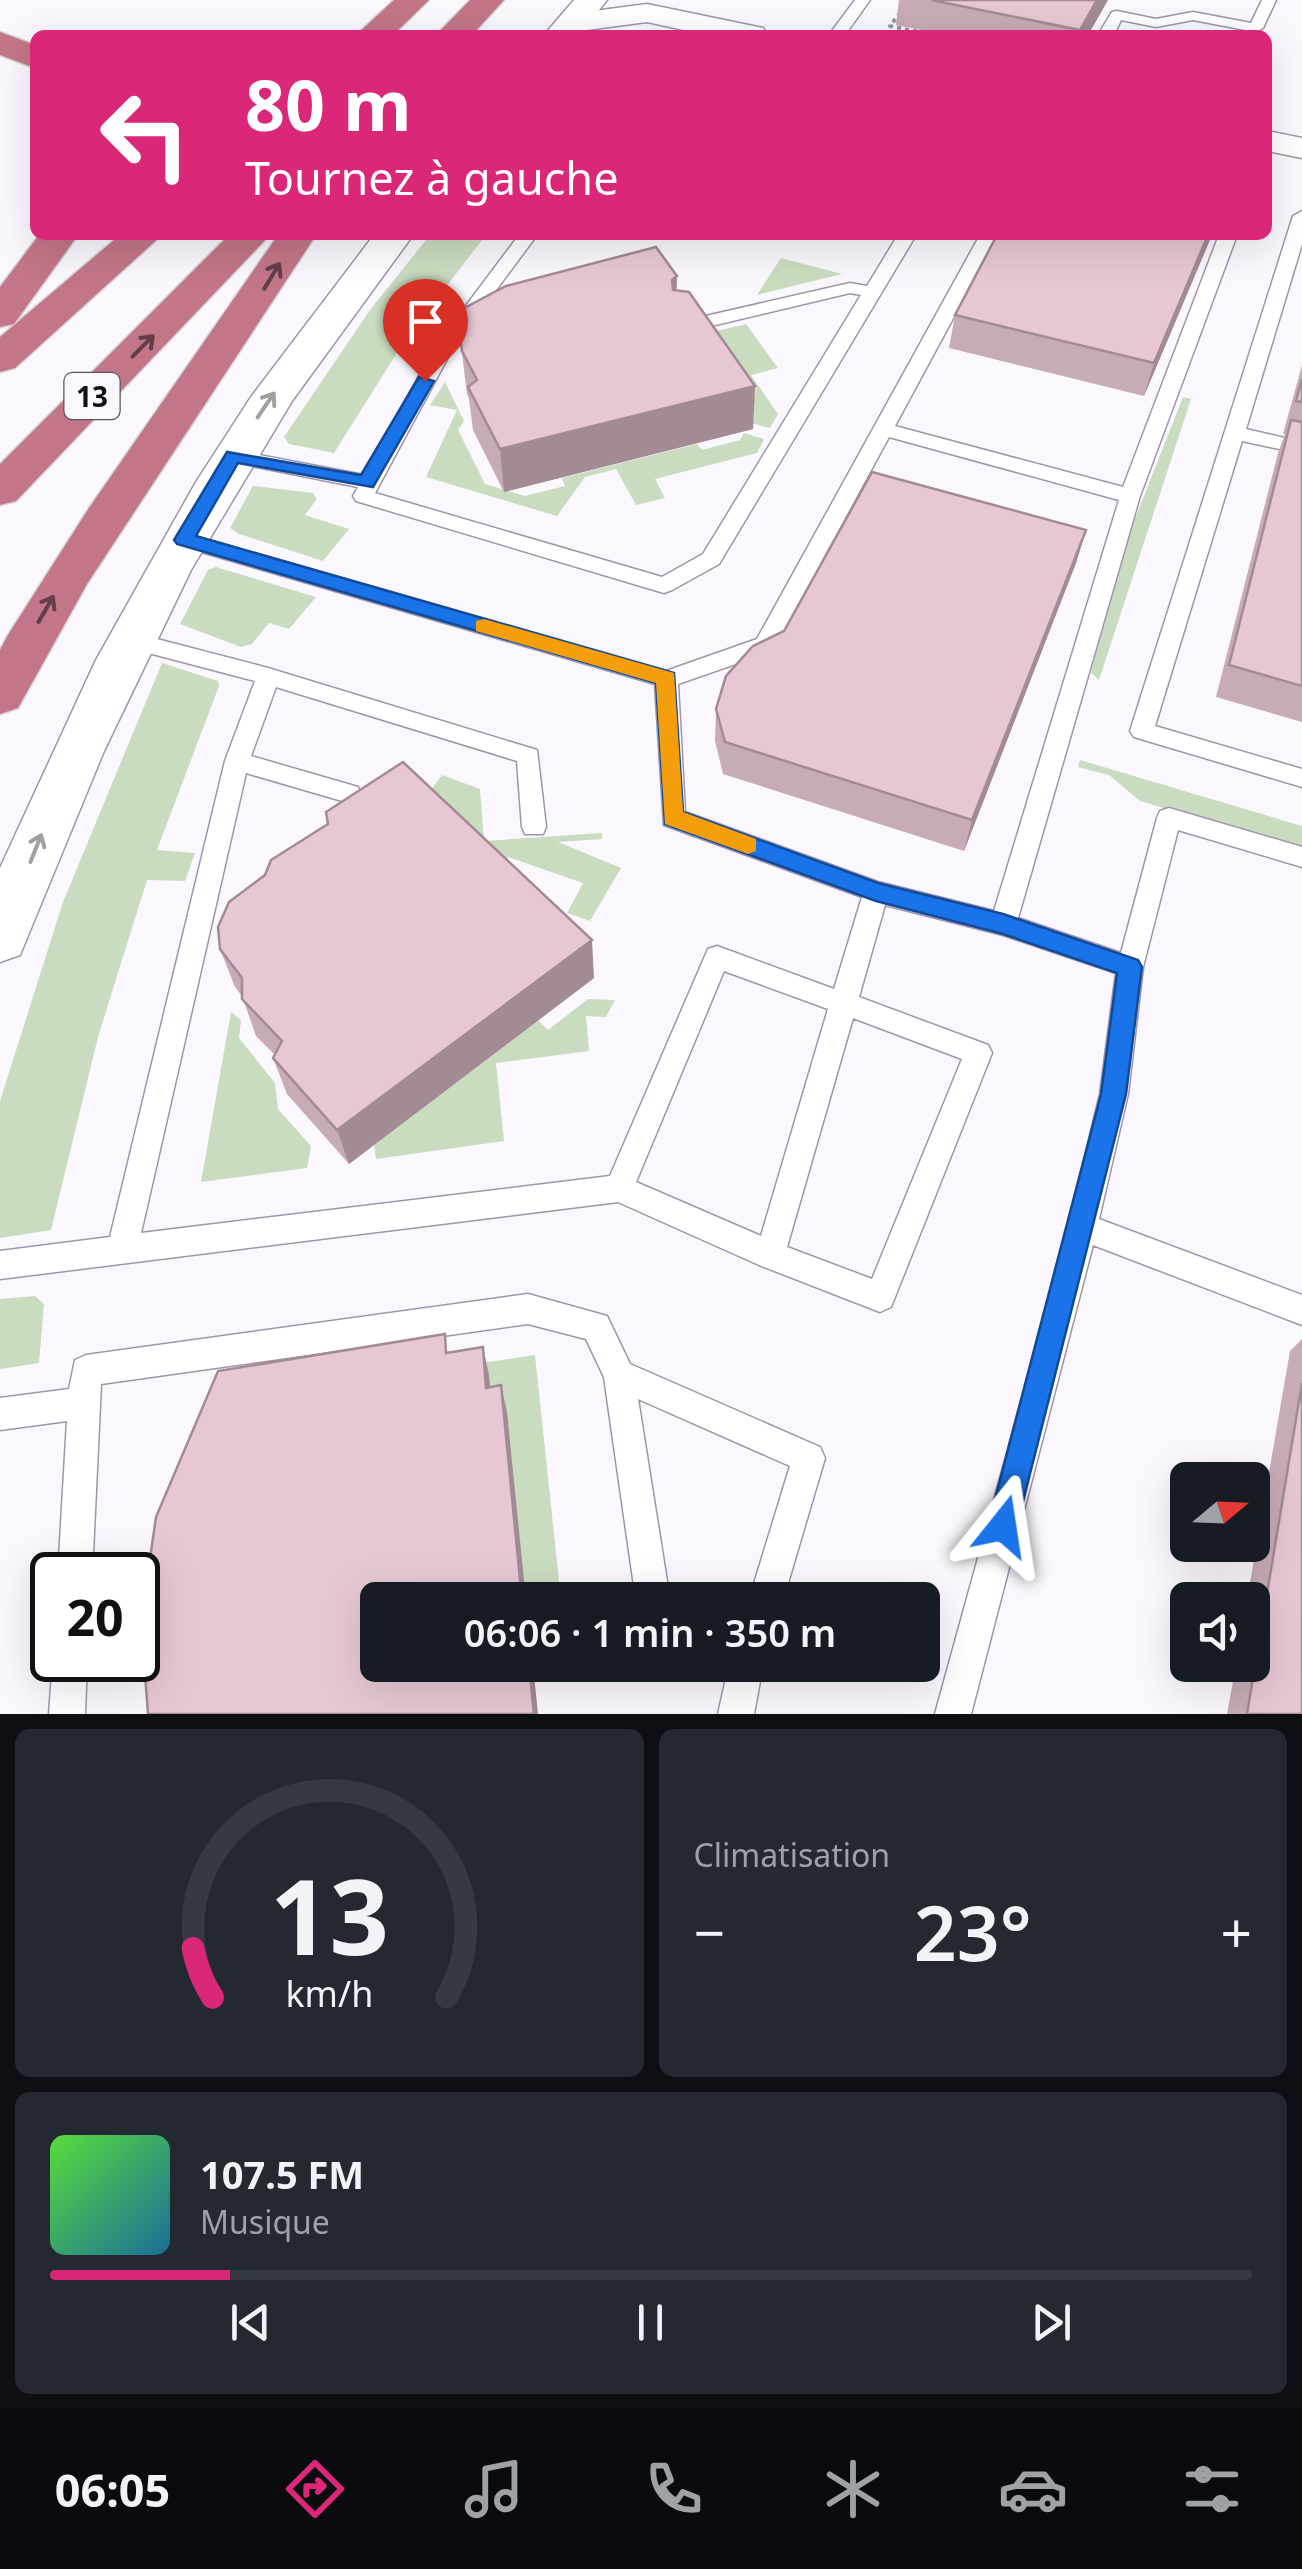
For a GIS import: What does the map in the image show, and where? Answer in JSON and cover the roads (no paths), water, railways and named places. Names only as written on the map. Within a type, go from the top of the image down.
[{"type":"highway","points":[[379,30],[412,0]]},
{"type":"highway","points":[[458,30],[488,0]]},
{"type":"highway","points":[[0,42],[30,56]]},
{"type":"highway","points":[[0,315],[55,240]]},
{"type":"highway","points":[[0,359],[137,240]]},
{"type":"highway","name":"13","points":[[0,490],[245,240]]},
{"type":"highway","points":[[0,695],[83,548],[247,317],[294,240]]},
{"type":"main road","points":[[0,938],[52,808],[130,640],[184,540],[233,456],[310,340],[390,240]]},
{"type":"street","points":[[574,19],[638,6],[703,30]]},
{"type":"street","points":[[1272,141],[1302,148]]},
{"type":"lane","points":[[841,30],[863,0]]},
{"type":"lane","points":[[1109,30],[1121,8],[1156,23],[1192,16],[1256,28],[1269,0]]},
{"type":"lane","points":[[1302,216],[1142,731],[1302,778]]},
{"type":"lane","points":[[524,240],[444,348],[366,482],[362,496],[664,585],[711,560],[904,240]]},
{"type":"lane","points":[[184,540],[666,679],[764,645],[986,240]]},
{"type":"lane","points":[[1003,924],[1130,496],[1226,240]]},
{"type":"lane","points":[[682,327],[850,288],[872,292]]},
{"type":"lane","points":[[883,429],[1130,496]]},
{"type":"lane","points":[[1237,433],[1302,448]]},
{"type":"lane","points":[[233,456],[366,482]]},
{"type":"lane","points":[[130,640],[268,676],[528,756],[534,828]]},
{"type":"lane","points":[[122,1250],[237,761],[268,676]]},
{"type":"lane","points":[[666,679],[672,818],[876,892],[1003,924],[1130,967]]},
{"type":"lane","points":[[237,761],[349,794]]},
{"type":"lane","points":[[953,1714],[1114,1094],[1130,967],[1170,818],[1302,857]]},
{"type":"lane","points":[[770,1256],[876,892]]},
{"type":"lane","points":[[0,1265],[620,1188],[770,1256],[880,1296],[978,1053],[718,957],[620,1188]]},
{"type":"lane","points":[[1081,1226],[1302,1310]]},
{"type":"lane","points":[[76,1552],[86,1371],[528,1309],[596,1326],[619,1375],[650,1582]]},
{"type":"lane","points":[[619,1375],[809,1458],[771,1582]]},
{"type":"lane","points":[[0,1414],[85,1403]]},
{"type":"lane","points":[[66,1714],[68,1682]]},
{"type":"lane","points":[[736,1714],[743,1682]]}]
